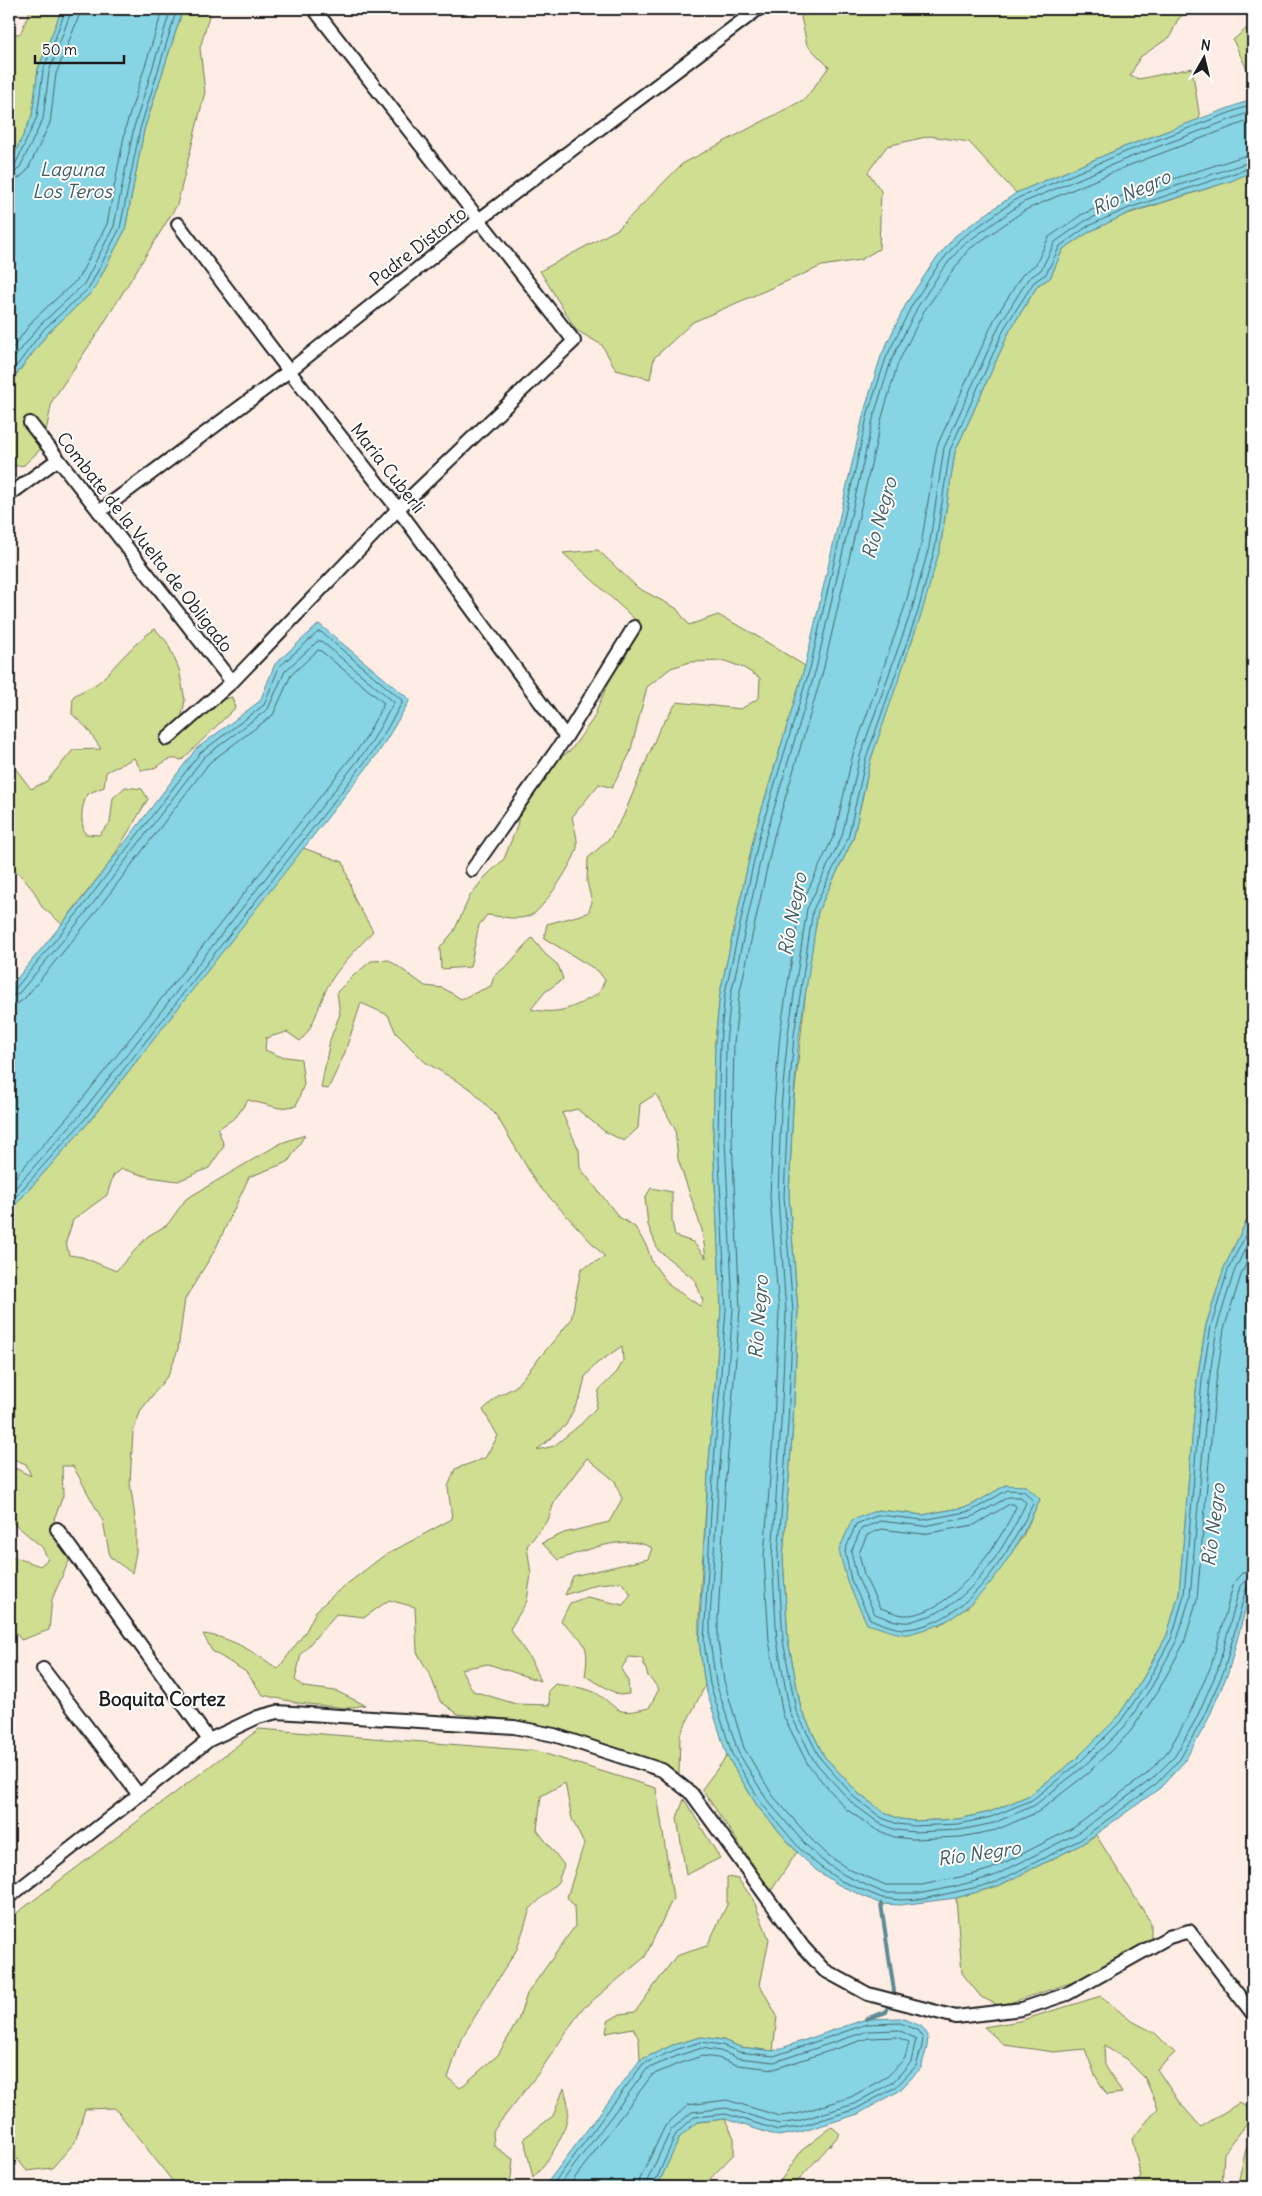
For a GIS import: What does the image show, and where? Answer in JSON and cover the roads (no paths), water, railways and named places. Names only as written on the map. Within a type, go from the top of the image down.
[{"type":"street","points":[[167,739],[232,682],[398,509],[574,341],[314,9]]},
{"type":"street","name":"Padre Distorto","points":[[99,512],[289,371],[480,219],[758,9]]},
{"type":"street","name":"María Cuberli","points":[[178,224],[289,371],[398,509],[566,738]]},
{"type":"street","name":"Combate de la Vuelta de Obligado","points":[[30,423],[232,682]]},
{"type":"street","points":[[9,495],[57,460]]},
{"type":"street","points":[[472,870],[566,738],[634,627]]},
{"type":"street","points":[[57,1529],[209,1740]]},
{"type":"street","points":[[43,1669],[139,1795]]},
{"type":"street","points":[[9,1897],[209,1740],[258,1717],[277,1712],[514,1727],[554,1735],[662,1770],[692,1794],[803,1947],[824,1970],[868,1994],[904,2005],[956,2017],[1022,2009],[1067,1994],[1169,1937],[1189,1931],[1253,2014]]},
{"type":"water","name":"Laguna Los Teros","points":[[62,9],[183,9],[144,130],[125,230],[93,291],[48,333],[9,384],[9,166],[32,116],[38,69]]},
{"type":"water","name":"Río Negro","points":[[1253,99],[1253,171],[1231,181],[1131,212],[1091,231],[1063,249],[1050,278],[1038,285],[1010,330],[955,452],[940,549],[922,612],[871,759],[853,839],[818,911],[799,1036],[793,1107],[789,1196],[798,1311],[793,1424],[783,1558],[788,1640],[801,1709],[824,1756],[860,1795],[885,1813],[900,1819],[915,1821],[959,1819],[990,1812],[1030,1795],[1076,1759],[1117,1718],[1142,1680],[1167,1635],[1179,1594],[1197,1380],[1206,1325],[1224,1268],[1253,1211],[1253,1582],[1228,1673],[1206,1724],[1184,1762],[1160,1788],[1082,1844],[998,1886],[956,1898],[900,1905],[881,1904],[839,1885],[816,1870],[797,1852],[758,1807],[727,1756],[705,1686],[699,1642],[708,1475],[721,1309],[713,1139],[715,1042],[720,993],[755,832],[805,666],[864,412],[881,356],[907,302],[933,263],[955,236],[1016,193],[1124,147]]},
{"type":"water","points":[[319,624],[410,700],[379,752],[88,1123],[9,1212],[9,988],[76,907],[196,749],[260,701],[275,664]]},
{"type":"water","points":[[1006,1485],[1026,1486],[1040,1499],[1008,1559],[979,1596],[962,1611],[943,1622],[911,1633],[895,1632],[867,1624],[847,1581],[839,1550],[852,1520],[878,1510],[923,1515],[970,1506]]},
{"type":"water","points":[[901,2018],[921,2026],[928,2035],[927,2047],[921,2068],[899,2091],[858,2114],[801,2132],[778,2136],[725,2119],[697,2122],[680,2137],[657,2187],[544,2187],[640,2060],[673,2045],[701,2037],[723,2040],[740,2047],[773,2051],[866,2019]]},
{"type":"waterway","points":[[866,2019],[886,2012],[894,1991],[881,1904]]},
{"type":"district","name":"Boquita Cortez","points":[[162,1699]]}]
